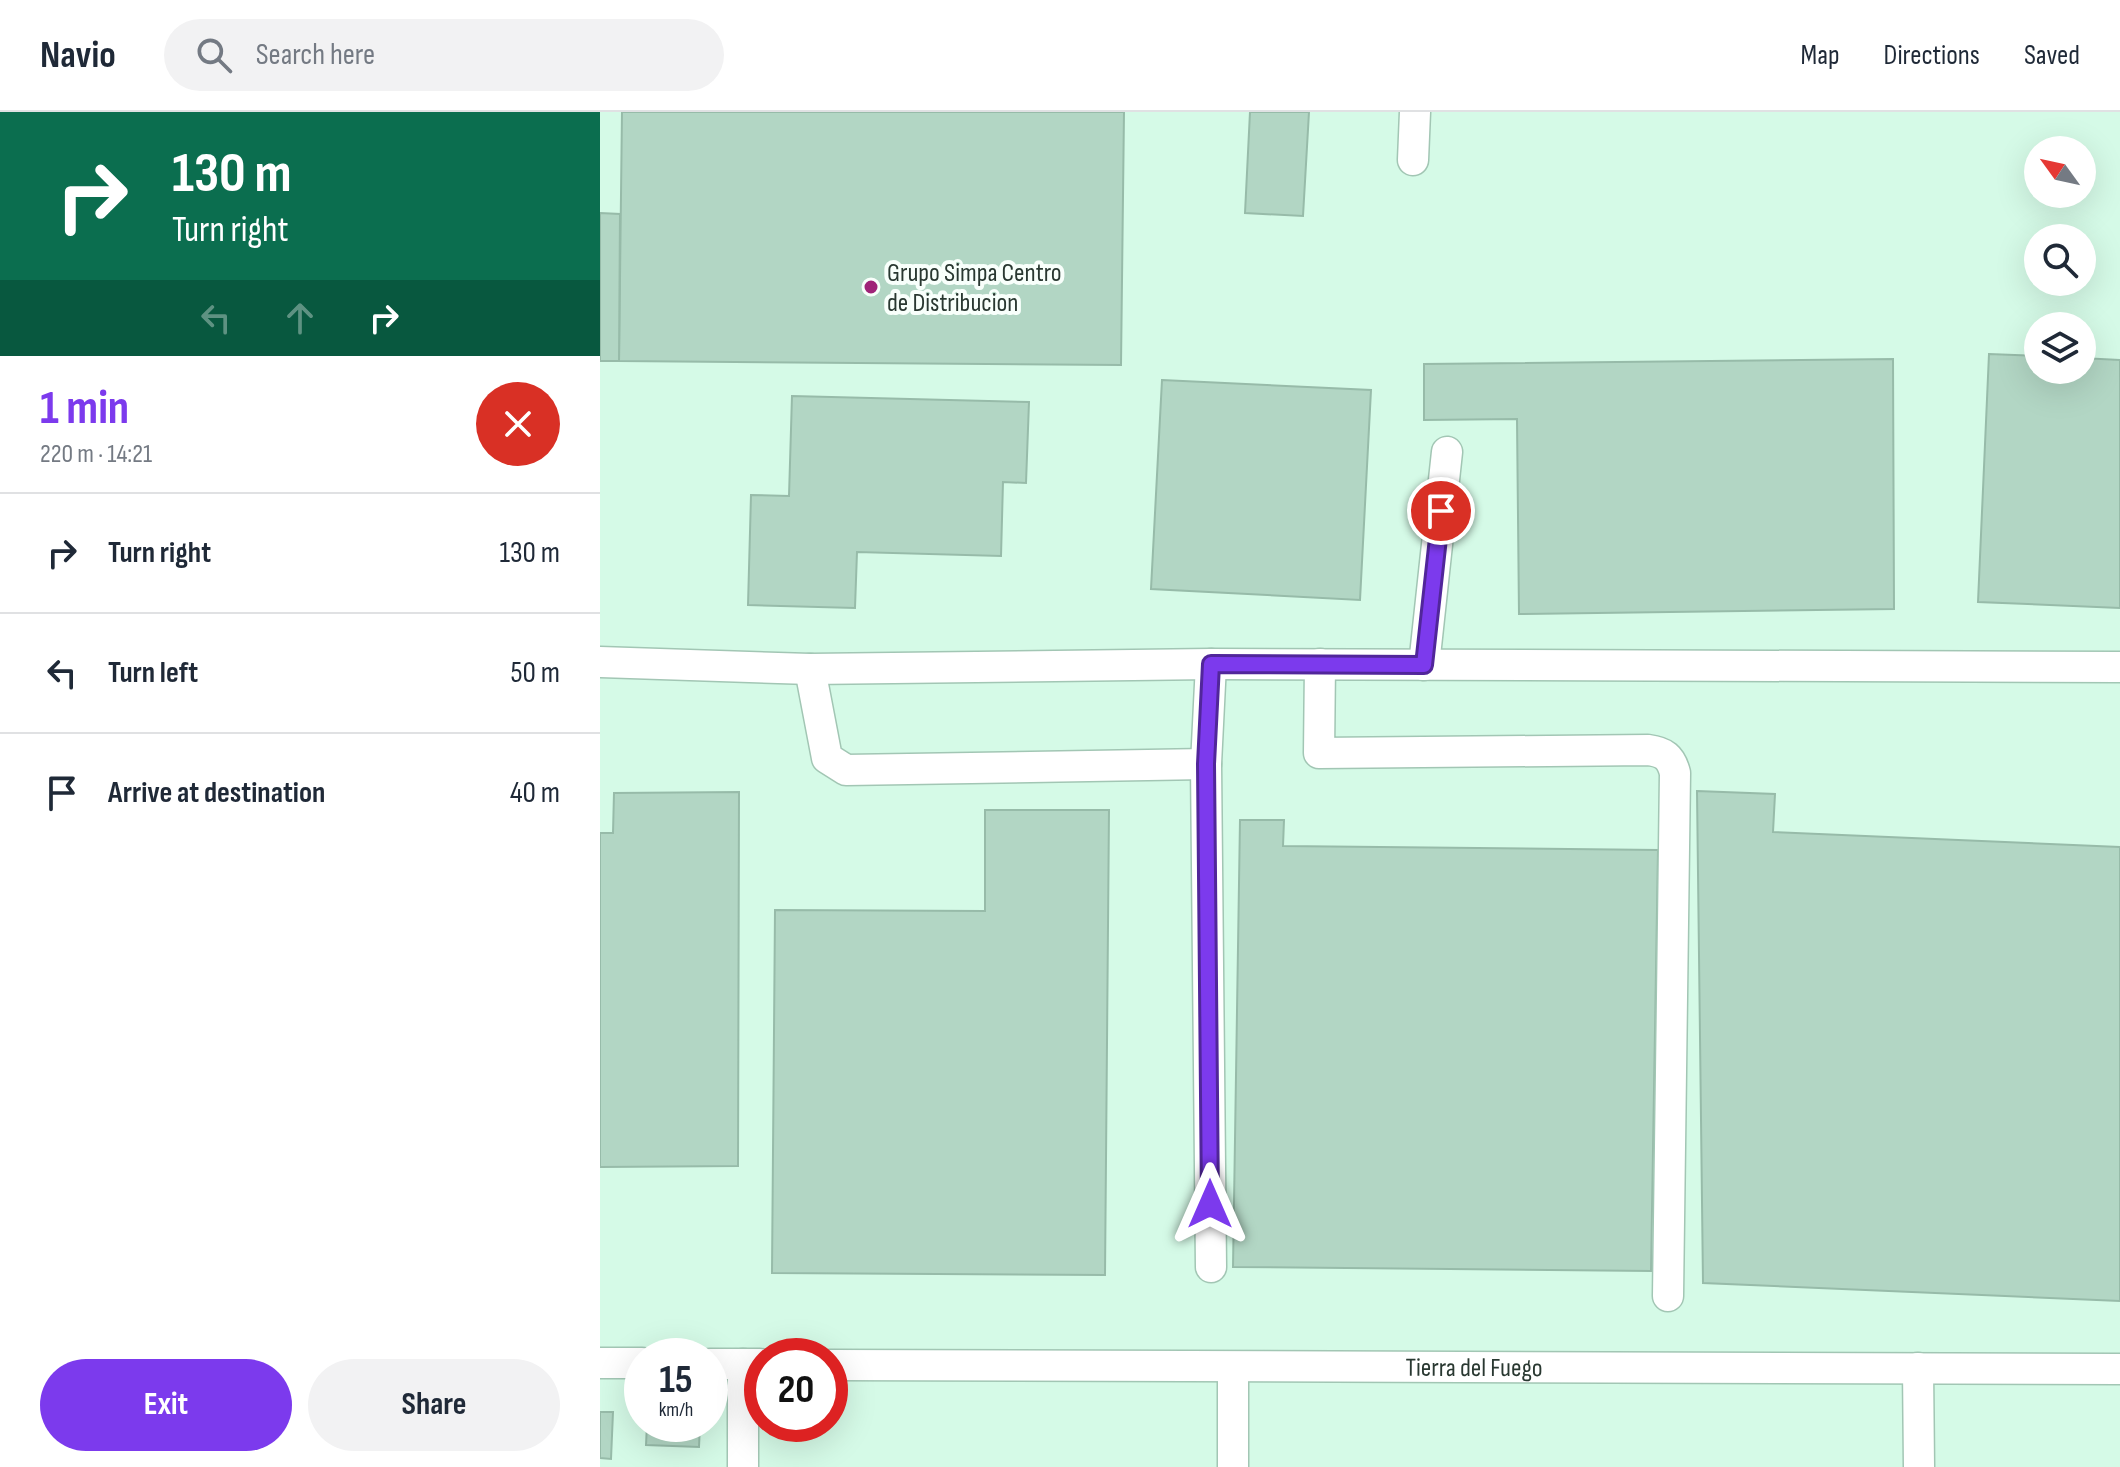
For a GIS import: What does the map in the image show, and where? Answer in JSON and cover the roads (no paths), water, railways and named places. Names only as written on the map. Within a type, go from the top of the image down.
[{"type":"street","points":[[1413,160],[1415,112]]},
{"type":"street","points":[[1424,665],[1447,452]]},
{"type":"street","points":[[600,662],[810,669],[1211,664],[2120,667]]},
{"type":"street","points":[[1211,664],[1206,764],[1211,1267]]},
{"type":"street","points":[[1320,664],[1319,753],[1648,750],[1662,752],[1672,762],[1675,773],[1668,1296]]},
{"type":"street","points":[[810,669],[827,758],[846,770],[1206,764]]},
{"type":"street","points":[[600,1363],[624,1363]]},
{"type":"street","name":"Tierra del Fuego","points":[[848,1365],[1233,1369],[2120,1369]]},
{"type":"street","points":[[1918,1368],[1919,1467]]},
{"type":"street","points":[[1233,1369],[1233,1467]]},
{"type":"street","points":[[743,1467],[745,1442]]},
{"type":"place","name":"Grupo Simpa Centro de Distribucion","points":[[871,287]]}]
